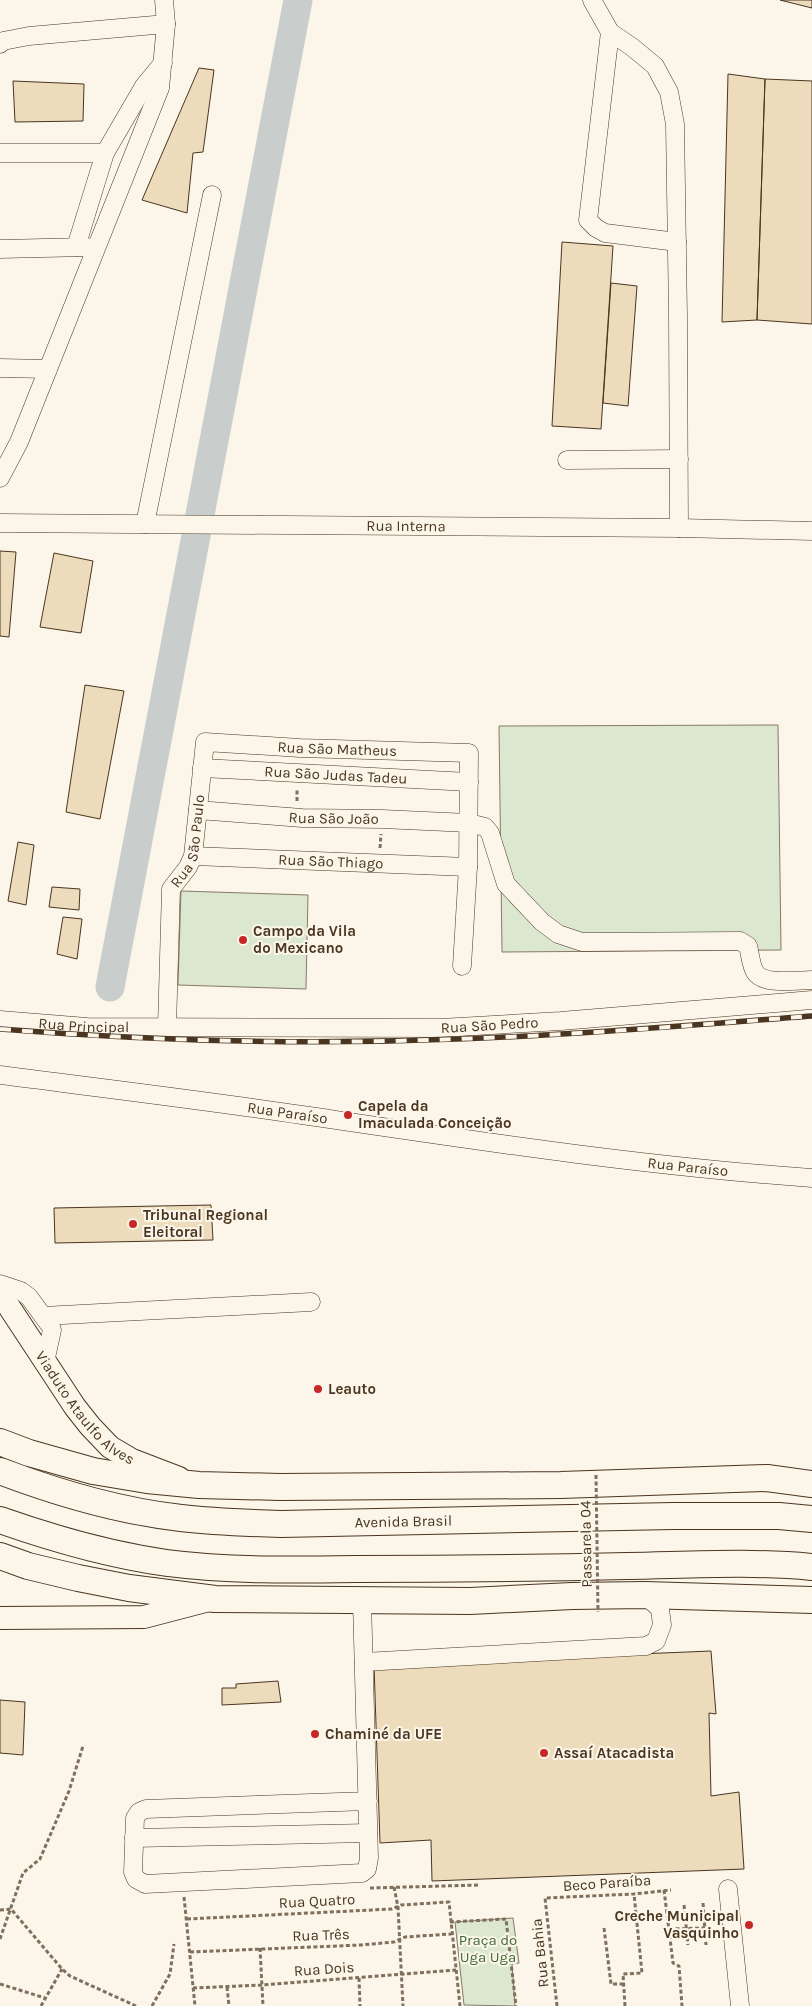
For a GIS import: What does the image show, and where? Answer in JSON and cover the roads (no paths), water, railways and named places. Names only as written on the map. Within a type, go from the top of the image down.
[{"type":"highway","points":[[0,1442],[29,1453],[93,1471],[147,1480],[199,1485],[280,1487],[561,1486],[767,1478],[812,1484]]},
{"type":"highway","name":"Avenida Brasil","points":[[0,1471],[79,1498],[180,1518],[225,1522],[281,1524],[672,1516],[779,1516],[812,1519]]},
{"type":"highway","points":[[561,1486],[576,1496],[766,1500],[812,1513]]},
{"type":"highway","points":[[0,1520],[46,1536],[124,1556],[168,1563],[254,1570],[401,1570],[717,1563],[779,1564],[812,1567]]},
{"type":"highway","points":[[0,1542],[81,1567],[203,1597]]},
{"type":"highway","points":[[0,1556],[28,1566],[78,1578],[128,1588],[203,1597],[362,1601],[470,1601],[572,1596],[645,1595],[812,1600]]},
{"type":"main road","name":"Viaduto Ataulfo Alves","points":[[0,1293],[75,1408],[110,1447],[132,1460],[199,1485]]},
{"type":"main road","points":[[0,1618],[144,1617],[203,1597]]},
{"type":"street","points":[[0,478],[19,442],[160,88],[166,24],[164,0]]},
{"type":"street","points":[[592,0],[610,32],[655,66],[669,92],[675,124],[679,528]]},
{"type":"street","points":[[0,44],[3,41],[29,36],[166,24]]},
{"type":"street","points":[[610,32],[588,220],[605,233],[677,242]]},
{"type":"street","points":[[76,247],[105,153],[144,86],[163,63]]},
{"type":"street","points":[[0,153],[105,153]]},
{"type":"street","points":[[145,524],[212,194]]},
{"type":"street","points":[[0,250],[97,247]]},
{"type":"street","points":[[0,368],[48,369]]},
{"type":"street","points":[[567,460],[679,459]]},
{"type":"street","name":"Rua Interna","points":[[0,523],[679,528],[812,531]]},
{"type":"street","name":"Rua São Matheus","points":[[205,742],[300,748],[469,752],[469,782]]},
{"type":"street","name":"Rua São Paulo","points":[[167,1027],[171,889],[188,867],[192,856],[205,742]]},
{"type":"street","name":"Rua São Judas Tadeu","points":[[202,768],[469,782]]},
{"type":"street","points":[[462,966],[468,867],[469,782]]},
{"type":"street","name":"Rua São João","points":[[198,810],[302,818],[382,818],[469,823]]},
{"type":"street","points":[[469,823],[485,827],[490,833],[506,884],[542,922],[558,934],[582,942],[740,941],[748,946],[755,972],[762,978],[769,981],[812,980]]},
{"type":"street","name":"Rua São Thiago","points":[[192,856],[468,867]]},
{"type":"street","name":"Rua São Pedro","points":[[167,1027],[448,1027],[561,1022],[812,1000]]},
{"type":"street","name":"Rua Principal","points":[[0,1020],[87,1027],[167,1027]]},
{"type":"street","name":"Rua Paraíso","points":[[0,1075],[291,1114],[537,1150],[649,1164],[812,1178]]},
{"type":"street","points":[[0,1284],[21,1291],[29,1297],[52,1330],[45,1362]]},
{"type":"street","points":[[43,1316],[311,1302]]},
{"type":"street","points":[[364,1662],[646,1646],[656,1641],[662,1625],[660,1610],[645,1595]]},
{"type":"street","points":[[362,1601],[368,1801],[369,1858],[366,1869],[362,1873],[145,1884],[136,1879],[133,1872],[135,1818],[139,1812],[146,1809],[368,1801]]},
{"type":"street","points":[[134,1838],[368,1833]]},
{"type":"street","points":[[728,1889],[740,2006]]},
{"type":"waterway","points":[[110,987],[298,0]]},
{"type":"railway","points":[[0,1029],[171,1039],[343,1042],[502,1037],[812,1016]]},
{"type":"place","name":"Campo da Vila do Mexicano","points":[[243,940]]},
{"type":"place","name":"Capela da Imaculada Conceição","points":[[348,1115]]},
{"type":"place","name":"Tribunal Regional Eleitoral","points":[[133,1224]]},
{"type":"place","name":"Leauto","points":[[318,1389]]},
{"type":"place","name":"Chaminé da UFE","points":[[315,1734]]},
{"type":"place","name":"Assaí Atacadista","points":[[544,1753]]},
{"type":"place","name":"Creche Municipal Vasquinho","points":[[749,1925]]},
{"type":"park label","name":"Praça do Uga Uga","points":[[488,1948]]}]
